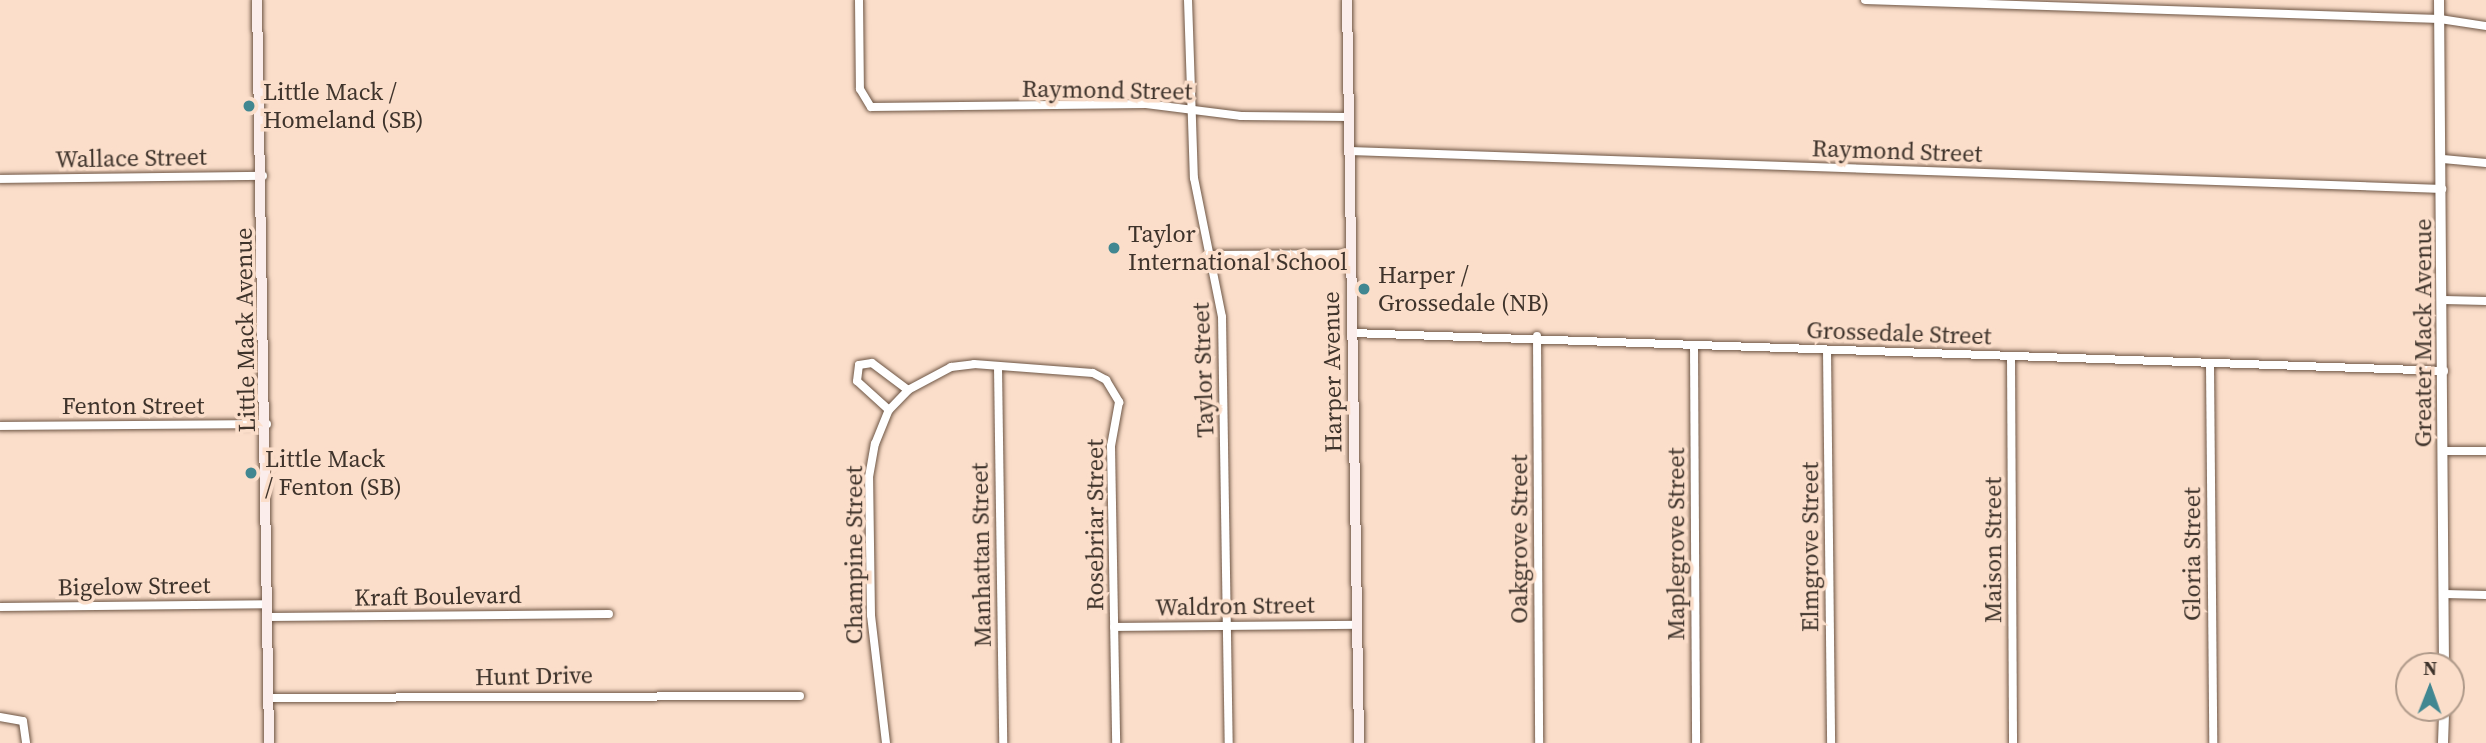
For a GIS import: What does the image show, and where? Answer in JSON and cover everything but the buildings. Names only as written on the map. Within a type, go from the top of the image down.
[{"type":"main road","name":"Little Mack Avenue","points":[[257,0],[263,176],[269,743]]},
{"type":"main road","name":"Harper Avenue","points":[[1347,0],[1359,743]]},
{"type":"street","name":"Raymond Street","points":[[859,0],[865,104],[1189,109],[1241,116],[1349,117]]},
{"type":"street","name":"Taylor Street","points":[[1188,0],[1189,109],[1197,200],[1213,255],[1222,317],[1229,743]]},
{"type":"street","points":[[1865,0],[2440,19],[2486,26]]},
{"type":"street","name":"Greater Mack Avenue","points":[[2440,0],[2444,652]]},
{"type":"street","name":"Raymond Street","points":[[1350,151],[2442,189]]},
{"type":"street","points":[[2443,159],[2486,163]]},
{"type":"street","name":"Wallace Street","points":[[0,179],[263,176]]},
{"type":"street","points":[[1213,255],[1351,254]]},
{"type":"street","points":[[2444,300],[2486,301]]},
{"type":"street","name":"Grossedale Street","points":[[1352,333],[1537,336],[1694,345],[2210,365],[2444,371]]},
{"type":"street","name":"Oakgrove Street","points":[[1537,336],[1539,743]]},
{"type":"street","name":"Maplegrove Street","points":[[1694,345],[1696,743]]},
{"type":"street","name":"Elmgrove Street","points":[[1827,350],[1830,743]]},
{"type":"street","name":"Maison Street","points":[[2011,357],[2013,743]]},
{"type":"street","points":[[889,410],[857,381],[859,365],[872,363],[908,390]]},
{"type":"street","name":"Gloria Street","points":[[2210,365],[2213,743]]},
{"type":"street","name":"Champine Street","points":[[886,743],[871,615],[869,477],[889,410],[908,390],[951,367],[998,367]]},
{"type":"street","name":"Rosebriar Street","points":[[998,367],[1093,373],[1116,395],[1119,408],[1111,446],[1116,743]]},
{"type":"street","name":"Manhattan Street","points":[[998,367],[1003,743]]},
{"type":"street","name":"Fenton Street","points":[[0,426],[267,424]]},
{"type":"street","points":[[2445,451],[2486,451]]},
{"type":"street","points":[[2445,594],[2486,595]]},
{"type":"street","name":"Bigelow Street","points":[[0,607],[267,604]]},
{"type":"street","name":"Kraft Boulevard","points":[[268,617],[609,614]]},
{"type":"street","name":"Waldron Street","points":[[1114,627],[1357,625]]},
{"type":"street","name":"Hunt Drive","points":[[269,698],[800,696]]},
{"type":"street","points":[[0,717],[23,721],[26,743]]},
{"type":"street","points":[[2443,743],[2444,722]]},
{"type":"place","name":"Little Mack / Homeland (SB)","points":[[249,106]]},
{"type":"place","name":"Taylor International School","points":[[1114,248]]},
{"type":"place","name":"Harper / Grossedale (NB)","points":[[1364,289]]},
{"type":"place","name":"Little Mack / Fenton (SB)","points":[[251,473]]}]
